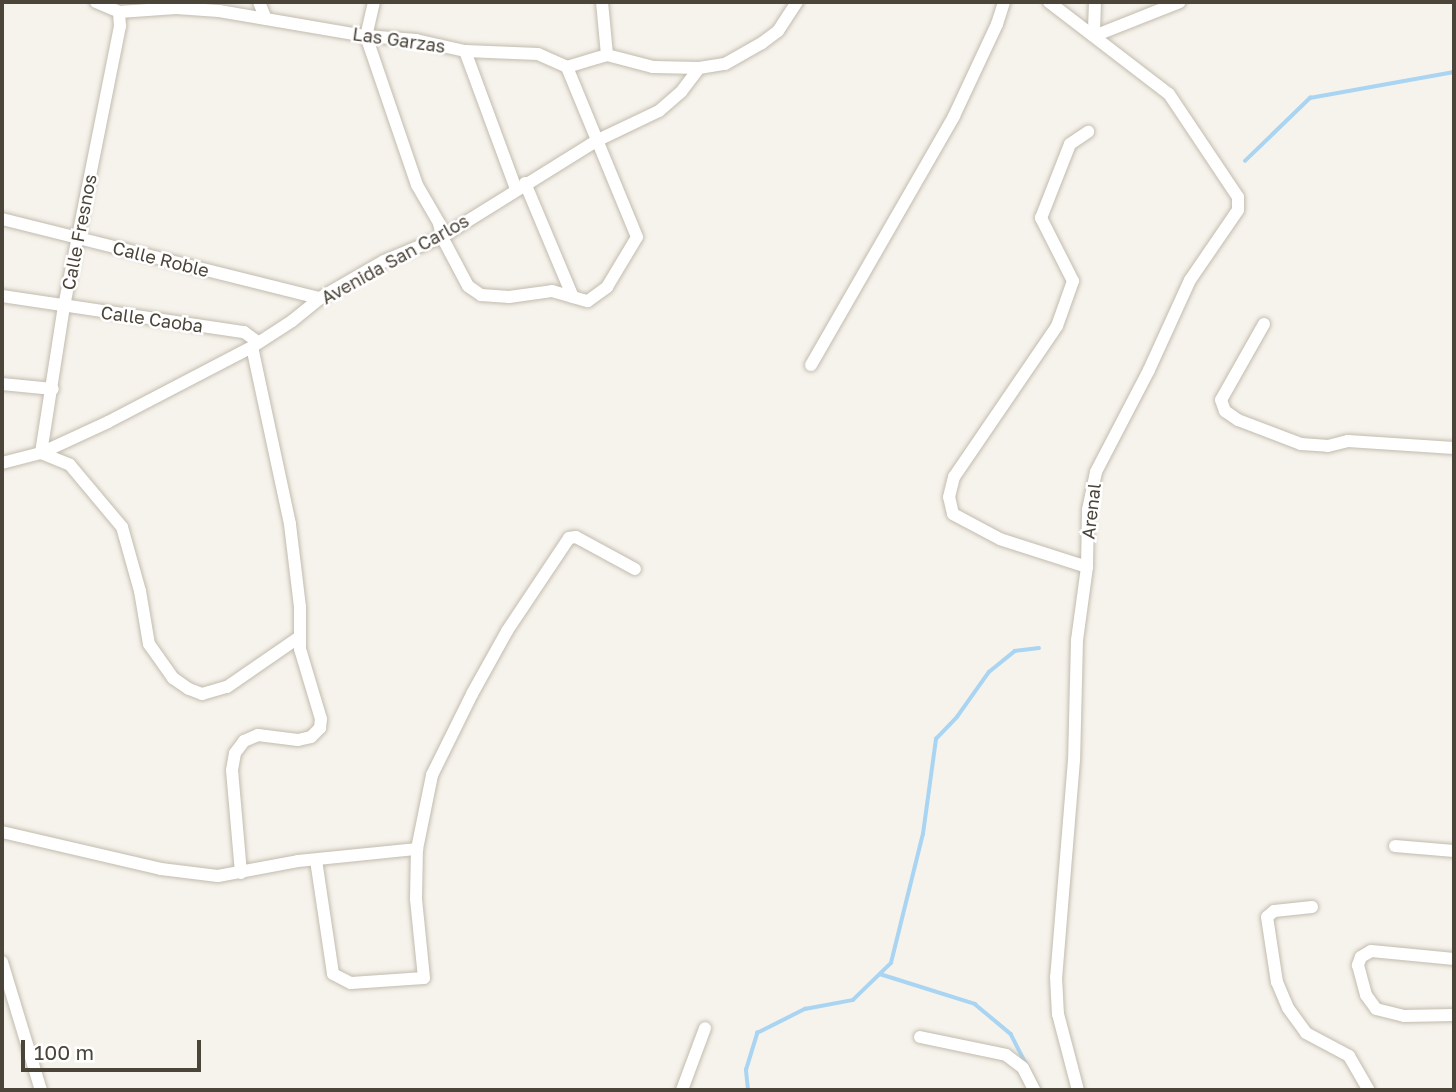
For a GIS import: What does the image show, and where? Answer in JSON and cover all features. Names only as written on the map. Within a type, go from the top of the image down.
[{"type":"street","name":"Las Garzas","points":[[96,2],[118,12],[175,5],[366,36],[416,40],[465,51],[538,54],[567,67]]},
{"type":"street","points":[[259,2],[266,19]]},
{"type":"street","points":[[374,2],[366,36],[417,185],[439,223],[442,237],[468,286],[481,295],[509,297],[552,290],[588,301],[601,294],[637,237],[567,67],[607,55],[653,67],[699,68],[725,64],[778,31],[797,2]]},
{"type":"street","points":[[602,2],[607,55]]},
{"type":"street","points":[[811,365],[954,116],[997,24],[1004,2]]},
{"type":"street","name":"Arenal","points":[[1049,2],[1169,94],[1238,197],[1238,210],[1190,280],[1149,370],[1096,472],[1088,510],[1087,567],[1077,640],[1074,760],[1056,977],[1058,1014],[1078,1090]]},
{"type":"street","points":[[1095,2],[1094,36],[1180,2]]},
{"type":"street","name":"Calle Fresnos","points":[[41,453],[64,306],[120,26],[118,12]]},
{"type":"street","points":[[465,51],[521,186],[573,297]]},
{"type":"street","name":"Avenida San Carlos","points":[[2,463],[41,453],[108,422],[255,344],[292,321],[320,298],[396,256],[442,237],[596,141],[669,103],[699,68]]},
{"type":"street","points":[[1087,567],[1000,539],[953,514],[949,497],[954,477],[1058,326],[1073,281],[1041,218],[1070,144],[1088,132]]},
{"type":"street","name":"Calle Roble","points":[[2,219],[320,298]]},
{"type":"street","name":"Calle Caoba","points":[[2,296],[244,332],[255,344]]},
{"type":"street","points":[[1264,324],[1221,400],[1225,411],[1238,420],[1301,444],[1328,446],[1348,441],[1454,448]]},
{"type":"street","points":[[241,873],[232,770],[234,753],[251,737],[306,739],[317,734],[320,728],[319,705],[298,638],[300,607],[290,524],[255,344]]},
{"type":"street","points":[[2,384],[53,389]]},
{"type":"street","points":[[41,453],[70,465],[122,527],[140,591],[149,644],[173,678],[188,689],[202,694],[227,687],[298,638]]},
{"type":"street","points":[[316,860],[333,974],[351,983],[424,978],[416,899],[417,849],[432,775],[507,631],[569,538],[576,537],[635,569]]},
{"type":"street","points":[[2,832],[161,869],[218,876],[316,860],[417,849]]},
{"type":"street","points":[[1395,846],[1454,851]]},
{"type":"street","points":[[1312,907],[1274,911],[1267,917],[1277,982],[1288,1008],[1306,1033],[1349,1056],[1369,1090]]},
{"type":"street","points":[[1454,959],[1371,951],[1361,957],[1358,965],[1367,995],[1376,1009],[1404,1016],[1454,1015]]},
{"type":"street","points":[[2,962],[6,987],[41,1090]]},
{"type":"street","points":[[682,1090],[705,1028]]},
{"type":"street","points":[[920,1037],[1006,1055],[1023,1068],[1034,1090]]},
{"type":"waterway","points":[[1245,161],[1310,98],[1454,72]]},
{"type":"waterway","points":[[748,1090],[746,1070],[757,1033],[805,1009],[853,1000],[891,963],[923,834],[936,739],[957,717],[989,672],[1015,651],[1039,648]]},
{"type":"waterway","points":[[880,974],[975,1004],[1011,1034],[1028,1067]]}]
